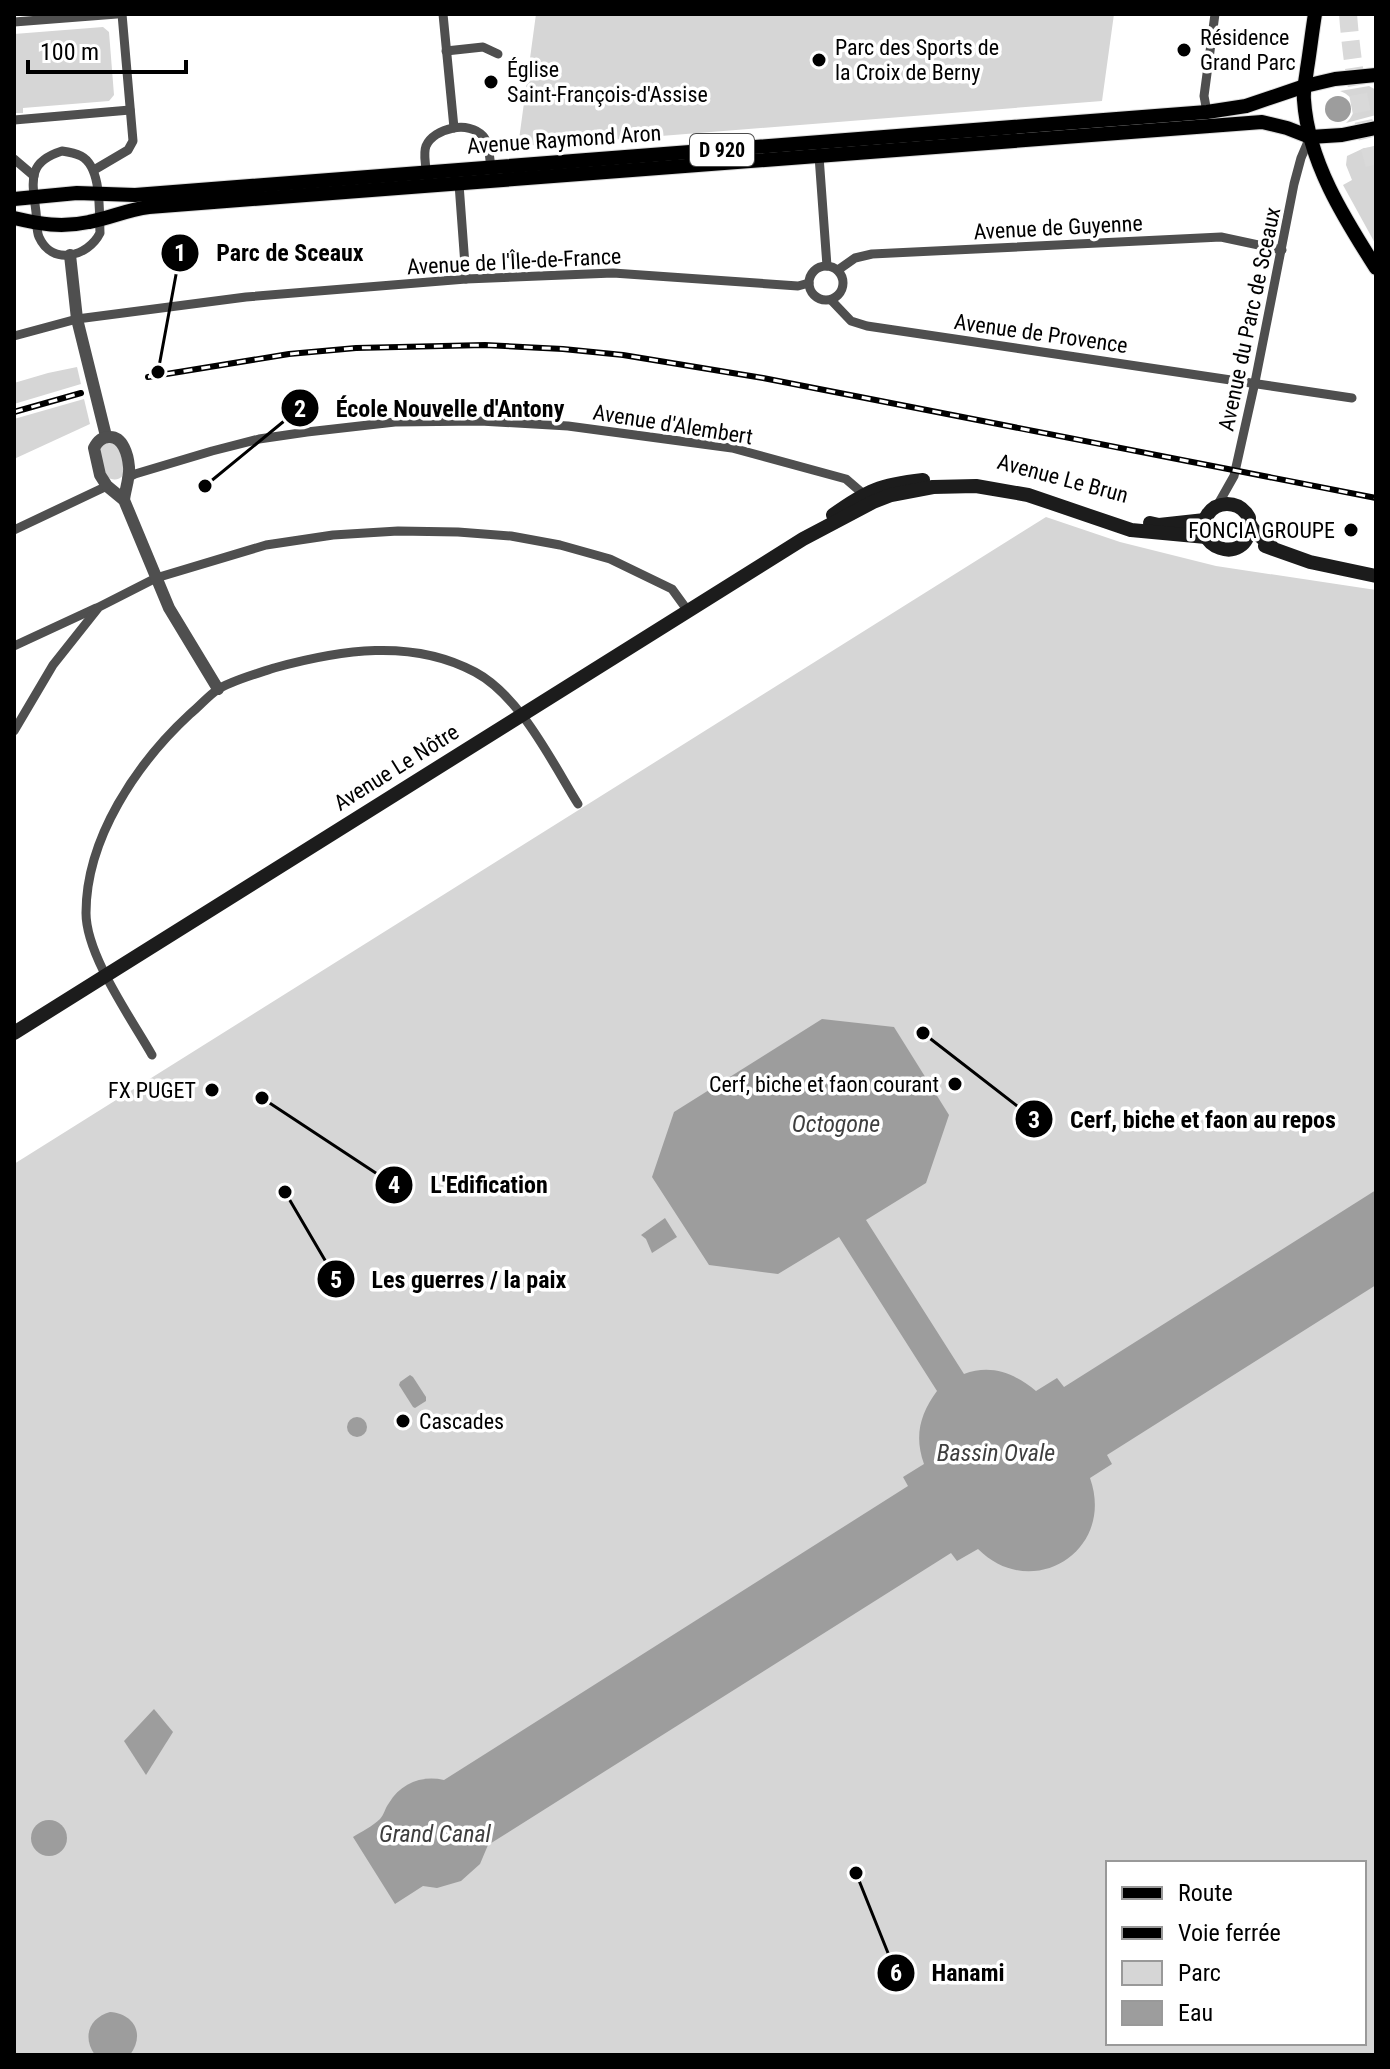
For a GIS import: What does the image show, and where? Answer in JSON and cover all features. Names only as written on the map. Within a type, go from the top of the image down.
[{"type":"main road","points":[[1315,14],[1303,97],[1310,137],[1350,228],[1376,268]]},
{"type":"main road","name":"D 920","points":[[1305,86],[1376,75]]},
{"type":"main road","name":"Avenue Raymond Aron","points":[[14,199],[97,193],[135,195],[1207,112],[1246,106],[1305,86]]},
{"type":"main road","name":"Avenue Raymond Aron","points":[[95,221],[129,209],[149,207],[1262,122],[1310,137]]},
{"type":"main road","name":"D 920","points":[[1310,137],[1376,128]]},
{"type":"main road","name":"D 920","points":[[14,218],[50,226],[95,221]]},
{"type":"main road","name":"Avenue Le Brun","points":[[868,498],[883,486],[947,478],[977,478],[1018,484],[1128,520],[1159,525],[1205,520]]},
{"type":"main road","name":"Avenue Le Brun","points":[[868,498],[933,487],[976,486],[1028,495],[1131,530],[1206,537]]},
{"type":"main road","name":"Avenue Le Nôtre","points":[[14,1033],[110,981],[521,715],[803,539],[828,518],[868,498]]},
{"type":"main road","points":[[1217,506],[1239,506],[1249,518],[1250,532],[1238,547],[1224,550],[1206,537],[1205,520],[1211,509],[1217,506]]},
{"type":"main road","points":[[1250,525],[1272,547]]},
{"type":"main road","points":[[1244,543],[1272,547],[1310,562],[1376,576]]},
{"type":"street","points":[[14,22],[120,14],[131,146],[94,170]]},
{"type":"street","points":[[443,14],[454,128]]},
{"type":"street","points":[[1207,112],[1205,85],[1215,14]]},
{"type":"street","points":[[446,51],[483,47],[498,54]]},
{"type":"street","points":[[14,120],[130,110]]},
{"type":"street","points":[[426,172],[424,151],[427,143],[439,133],[454,128],[468,128],[483,136],[491,167]]},
{"type":"street","name":"Avenue du Parc de Sceaux","points":[[1217,506],[1234,476],[1298,169],[1310,137]]},
{"type":"street","points":[[62,151],[78,154],[94,170],[97,193],[95,221],[100,233],[87,250],[70,255],[59,254],[49,249],[38,235],[34,176],[43,159],[62,151]]},
{"type":"street","points":[[819,156],[827,266]]},
{"type":"street","points":[[14,159],[34,176]]},
{"type":"street","points":[[459,184],[466,279]]},
{"type":"street","name":"Avenue de Guyenne","points":[[838,270],[855,258],[872,254],[1221,237],[1282,250]]},
{"type":"street","points":[[70,255],[77,319],[106,436]]},
{"type":"street","points":[[822,266],[838,270],[843,285],[840,294],[831,300],[816,297],[809,283],[813,272],[822,266]]},
{"type":"street","name":"Avenue de l'Île-de-France","points":[[14,336],[77,319],[246,297],[466,279],[613,273],[798,286],[809,283]]},
{"type":"street","name":"Avenue de Provence","points":[[831,300],[851,321],[867,326],[1352,398]]},
{"type":"street","name":"Avenue d'Alembert","points":[[127,478],[199,454],[259,439],[395,422],[480,421],[568,426],[732,448],[846,479],[868,498]]},
{"type":"street","points":[[124,500],[129,468],[123,445],[114,437],[106,436],[96,443],[94,454],[100,475],[107,486],[124,500],[169,608],[218,689]]},
{"type":"street","points":[[14,530],[127,478]]},
{"type":"street","points":[[14,646],[156,578],[266,545],[385,531],[511,536],[560,545],[610,559],[672,589],[688,611]]},
{"type":"street","points":[[14,731],[53,665],[99,607]]},
{"type":"street","points":[[152,1055],[91,947],[86,915],[89,880],[100,841],[136,776],[182,722],[218,689],[313,657],[366,650],[407,650],[442,658],[475,672],[501,690],[521,715],[578,804]]},
{"type":"green space","name":"Parc des Sports de la Croix de Berny","points":[[536,14],[1114,14],[1102,101],[536,146],[527,143],[518,147]]},
{"type":"green space","points":[[103,27],[109,32],[114,95],[109,101],[23,108],[23,113],[15,113],[14,34]]},
{"type":"green space","points":[[1369,86],[1376,90],[1376,115],[1346,123],[1353,114],[1354,105],[1350,97],[1340,91]]},
{"type":"green space","points":[[1376,147],[1376,245],[1343,185],[1352,180],[1346,165],[1347,156],[1364,148]]},
{"type":"green space","points":[[77,367],[81,384],[14,404],[14,383]]},
{"type":"green space","points":[[84,399],[90,424],[14,459],[14,419]]},
{"type":"green space","points":[[109,441],[118,444],[125,463],[125,472],[116,479],[104,474],[99,467],[100,445]]},
{"type":"green space","points":[[1046,517],[1120,542],[1216,566],[1376,590],[1376,2055],[14,2055],[14,1164]]},
{"type":"water","points":[[1338,96],[1347,100],[1351,109],[1347,118],[1338,122],[1329,118],[1325,109],[1329,100]]},
{"type":"water","points":[[822,1019],[894,1027],[949,1115],[926,1183],[866,1220],[964,1374],[984,1370],[1002,1372],[1036,1391],[1057,1378],[1064,1387],[1376,1190],[1376,1285],[1107,1455],[1112,1464],[1090,1478],[1095,1504],[1091,1527],[1080,1547],[1064,1561],[1044,1570],[1022,1571],[999,1564],[978,1549],[957,1561],[951,1553],[488,1845],[480,1864],[461,1881],[437,1888],[423,1886],[395,1904],[353,1837],[380,1819],[400,1790],[420,1780],[444,1780],[908,1486],[903,1477],[924,1464],[919,1444],[920,1426],[926,1408],[937,1391],[839,1237],[778,1274],[709,1265],[652,1177],[674,1112]]},
{"type":"water","points":[[665,1218],[677,1237],[652,1253],[641,1235]]},
{"type":"water","points":[[410,1375],[426,1397],[426,1401],[415,1408],[399,1385]]},
{"type":"water","points":[[357,1417],[364,1420],[367,1427],[364,1434],[357,1437],[350,1434],[347,1427],[350,1420]]},
{"type":"water","points":[[154,1709],[173,1732],[146,1775],[124,1741]]},
{"type":"water","points":[[49,1820],[62,1825],[67,1838],[62,1851],[49,1856],[36,1851],[31,1838],[36,1825]]},
{"type":"water","points":[[110,2012],[126,2017],[135,2027],[137,2040],[130,2055],[95,2055],[91,2048],[88,2035],[93,2023]]},
{"type":"tunnel","points":[[1348,14],[1358,92],[1376,170]]},
{"type":"railway","points":[[148,377],[289,354],[356,348],[485,345],[563,349],[623,355],[763,378],[1376,498]]},
{"type":"railway","points":[[14,412],[81,393]]},
{"type":"place","name":"Résidence Grand Parc","points":[[1184,50]]},
{"type":"place","name":"Parc des Sports de la Croix de Berny","points":[[819,60]]},
{"type":"place","name":"Église Saint-François-d'Assise","points":[[491,82]]},
{"type":"place","name":"Parc de Sceaux","points":[[158,372]]},
{"type":"place","name":"École Nouvelle d'Antony","points":[[205,486]]},
{"type":"place","name":"FONCIA GROUPE","points":[[1351,530]]},
{"type":"place","name":"Cerf, biche et faon au repos","points":[[923,1033]]},
{"type":"place","name":"Cerf, biche et faon courant","points":[[955,1084]]},
{"type":"place","name":"FX PUGET","points":[[212,1090]]},
{"type":"place","name":"L'Edification","points":[[262,1098]]},
{"type":"place","name":"Les guerres / la paix","points":[[285,1192]]},
{"type":"place","name":"Cascades","points":[[403,1421]]},
{"type":"place","name":"Hanami","points":[[856,1873]]},
{"type":"water label","name":"Octogone","points":[[836,1124]]},
{"type":"water label","name":"Bassin Ovale","points":[[996,1453]]},
{"type":"water label","name":"Grand Canal","points":[[435,1834]]}]
